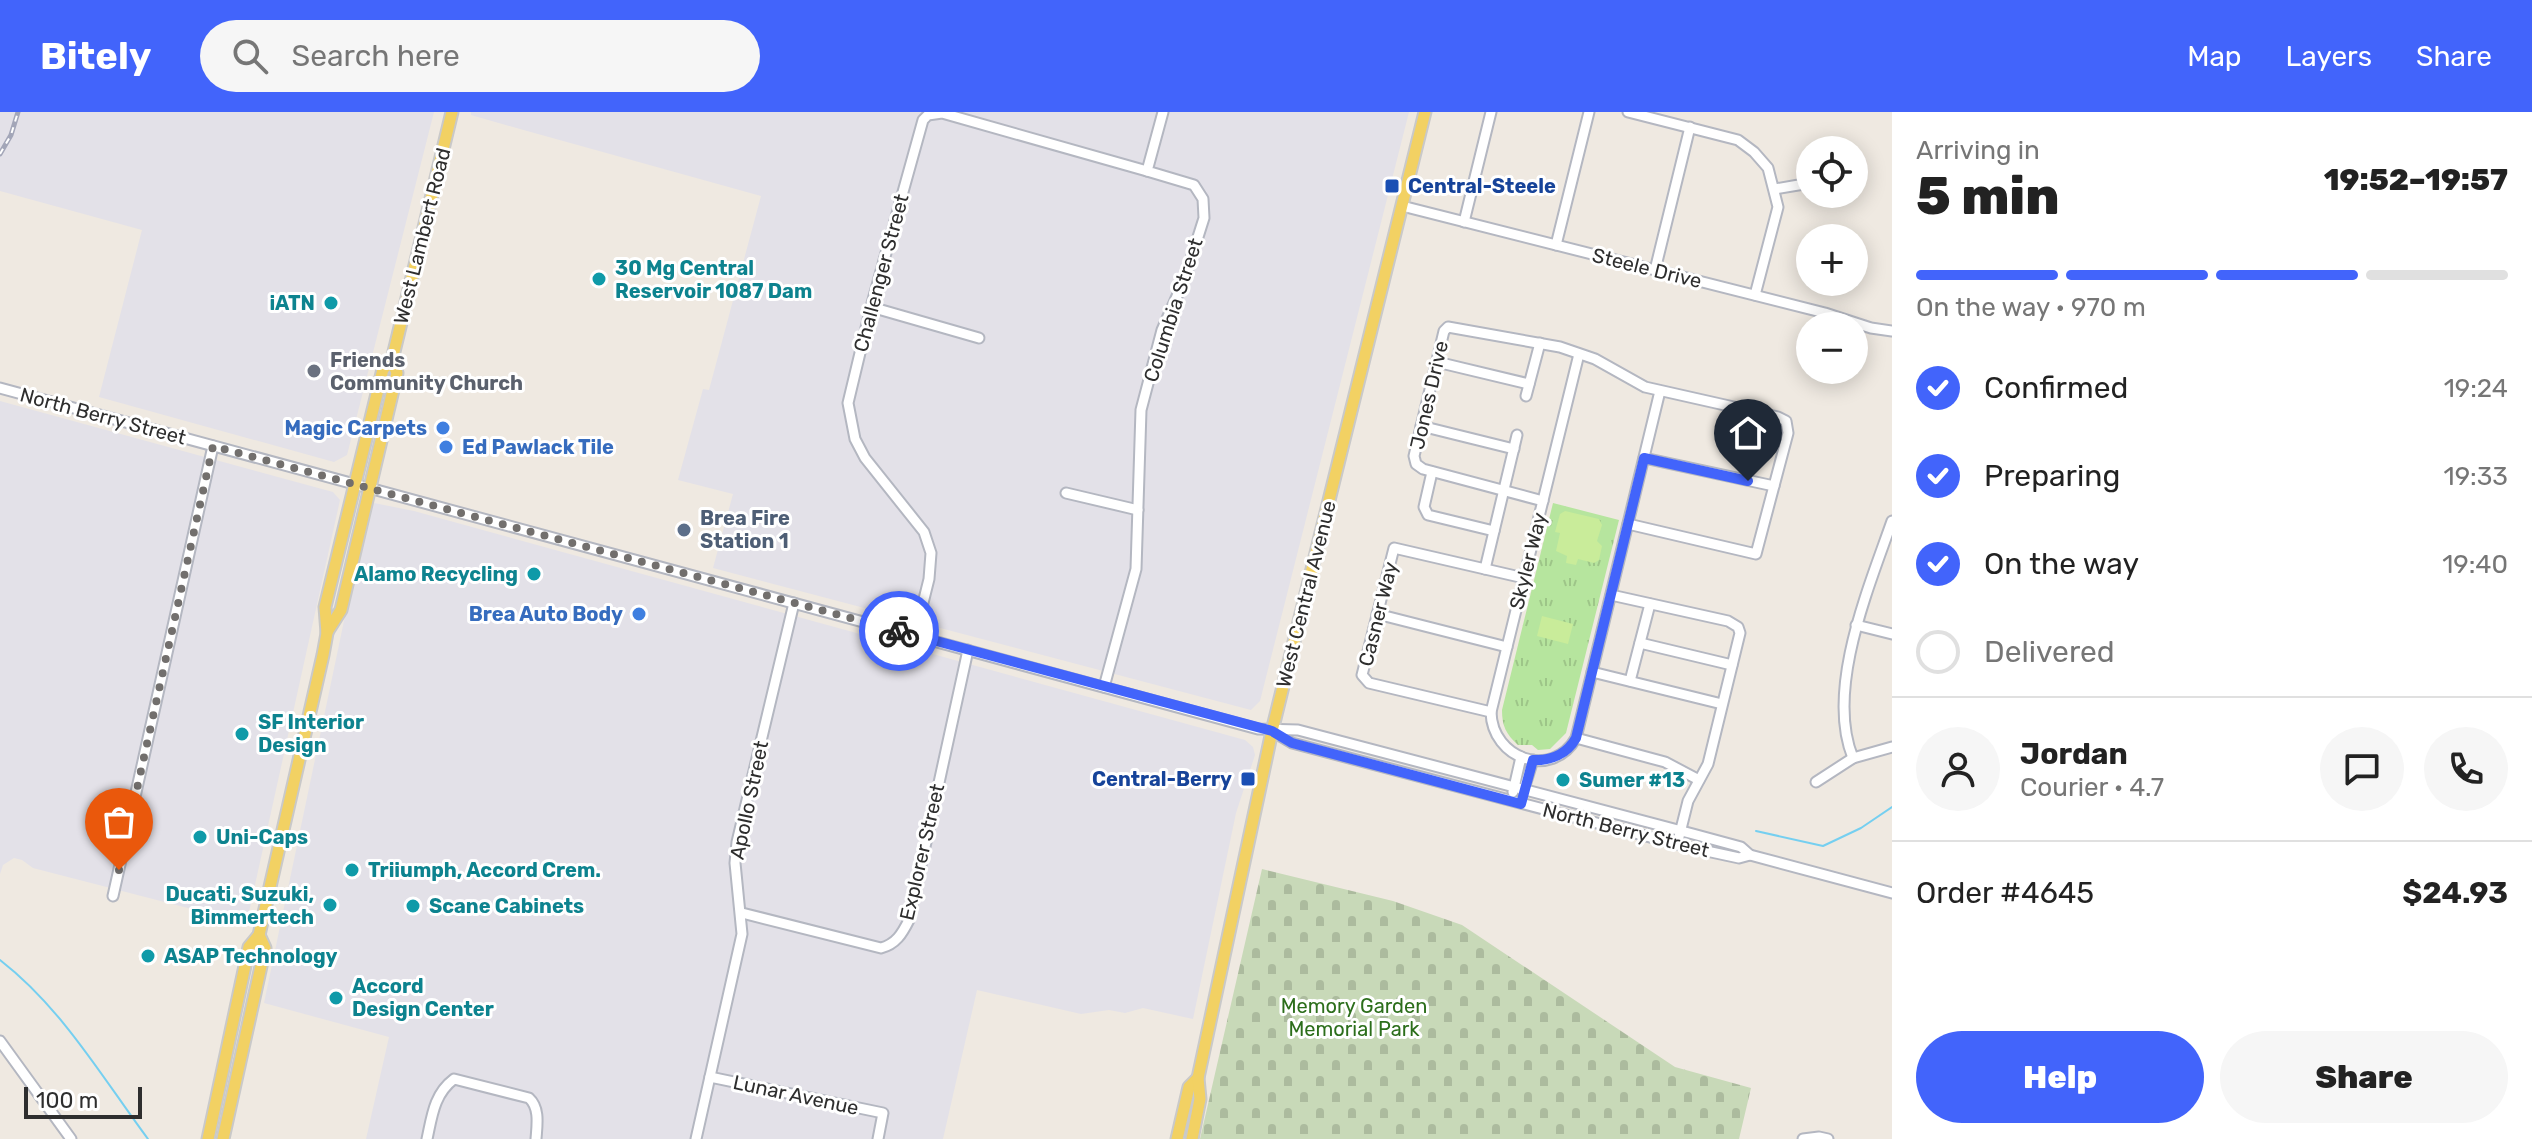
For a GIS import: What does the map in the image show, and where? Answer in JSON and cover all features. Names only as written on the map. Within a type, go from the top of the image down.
[{"type":"main road","name":"West Lambert Road","points":[[208,1139],[249,947],[259,935],[327,633],[325,607],[353,483],[383,369],[392,360],[452,112]]},
{"type":"main road","name":"West Central Avenue","points":[[1192,1139],[1200,1099],[1198,1078],[1272,731],[1425,112]]},
{"type":"main road","name":"West Lambert Road","points":[[327,633],[341,610],[397,373],[392,360]]},
{"type":"main road","name":"West Lambert Road","points":[[223,1139],[265,948],[259,935]]},
{"type":"main road","name":"West Central Avenue","points":[[1177,1139],[1189,1087],[1198,1078]]},
{"type":"street","points":[[1147,171],[1163,112]]},
{"type":"street","points":[[1464,222],[1491,112]]},
{"type":"street","points":[[1556,245],[1589,112]]},
{"type":"street","points":[[1628,112],[1738,140],[1768,168],[1778,207],[1755,295]]},
{"type":"street","name":"Challenger Street","points":[[915,635],[929,579],[931,553],[924,532],[865,458],[855,439],[848,403],[921,126],[928,115],[942,113],[1147,171]]},
{"type":"street","points":[[1655,270],[1690,127]]},
{"type":"street","name":"Columbia Street","points":[[1104,687],[1136,569],[1141,410],[1162,330],[1185,278],[1204,218],[1205,205],[1194,185],[1147,171]]},
{"type":"street","points":[[1775,189],[1796,185]]},
{"type":"street","name":"Steele Drive","points":[[1402,206],[1892,331]]},
{"type":"street","points":[[871,307],[979,338]]},
{"type":"street","name":"Jones Drive","points":[[1432,472],[1416,464],[1414,456],[1444,331],[1448,327],[1540,343]]},
{"type":"street","points":[[1526,396],[1540,343],[1595,359],[1636,383],[1660,391],[1786,421],[1789,429],[1756,554],[1628,524]]},
{"type":"street","name":"Skyler Way","points":[[1491,712],[1579,354]]},
{"type":"street","points":[[1437,362],[1529,384]]},
{"type":"street","name":"North Berry Street","points":[[0,388],[1272,731],[1292,743],[1676,844],[1739,858],[1750,855]]},
{"type":"street","points":[[1491,712],[1492,726],[1500,741],[1510,752],[1521,757],[1533,760],[1556,757],[1569,748],[1576,738],[1660,391]]},
{"type":"street","points":[[1421,426],[1514,449]]},
{"type":"street","points":[[1517,435],[1485,569],[1524,578]]},
{"type":"street","points":[[113,896],[213,446]]},
{"type":"street","points":[[1644,458],[1774,486]]},
{"type":"street","points":[[1494,531],[1428,515],[1424,507],[1432,472],[1543,501]]},
{"type":"street","points":[[1066,493],[1138,510]]},
{"type":"street","points":[[1853,758],[1846,739],[1844,709],[1856,625],[1892,521]]},
{"type":"street","name":"Casner Way","points":[[1485,569],[1394,548],[1362,675],[1369,683],[1491,712]]},
{"type":"street","points":[[1611,595],[1728,621],[1738,627],[1740,633],[1708,764],[1688,801],[1676,844]]},
{"type":"street","name":"Apollo Street","points":[[696,1139],[742,934],[735,863],[737,842],[794,603]]},
{"type":"street","points":[[1630,681],[1650,604]]},
{"type":"street","points":[[1377,614],[1507,647]]},
{"type":"street","points":[[1856,625],[1892,634]]},
{"type":"street","points":[[1640,643],[1732,665]]},
{"type":"street","name":"Explorer Street","points":[[742,913],[881,948],[894,943],[903,933],[909,920],[968,650]]},
{"type":"street","points":[[1592,672],[1722,704]]},
{"type":"street","name":"North Berry Street","points":[[1272,731],[1298,730],[1741,847],[1750,855],[1892,893]]},
{"type":"street","points":[[1576,738],[1654,758],[1699,780]]},
{"type":"street","points":[[1816,782],[1853,758],[1892,747]]},
{"type":"street","points":[[1516,802],[1521,757]]},
{"type":"street","points":[[1519,789],[1533,760]]},
{"type":"street","points":[[0,1041],[71,1139]]},
{"type":"street","name":"Lunar Avenue","points":[[710,1077],[883,1113],[878,1139]]},
{"type":"street","points":[[427,1139],[435,1101],[443,1088],[454,1079],[515,1093],[533,1102],[537,1115],[536,1139]]},
{"type":"street","points":[[1803,1139],[1828,1139]]},
{"type":"shaded area","points":[[0,112],[434,112],[347,455],[334,462],[99,397],[142,230],[0,191]]},
{"type":"shaded area","points":[[471,112],[1409,112],[1260,701],[1251,710],[713,568],[733,494],[678,480],[703,389],[709,390],[761,196],[471,115]]},
{"type":"shaded area","points":[[0,401],[333,492],[340,500],[249,912],[242,922],[33,868],[14,858],[3,865],[0,874]]},
{"type":"shaded area","points":[[374,503],[414,511],[1245,740],[1253,747],[1255,755],[1236,813],[1193,1019],[1143,1008],[1125,1013],[1109,1010],[1081,1014],[977,990],[943,1139],[366,1139],[389,1037],[264,1003],[367,511]]},
{"type":"green space","points":[[1553,503],[1619,520],[1566,733],[1550,749],[1538,750],[1532,745],[1518,745],[1514,741],[1504,725],[1502,710]]},
{"type":"green space","points":[[1565,511],[1599,519],[1602,525],[1597,541],[1602,546],[1599,560],[1594,563],[1578,559],[1576,565],[1566,563],[1567,556],[1556,551],[1560,533],[1555,532],[1560,514]]},
{"type":"green space","points":[[1542,616],[1573,624],[1568,644],[1537,636]]},
{"type":"green space","name":"Memory Garden Memorial Park","points":[[1262,869],[1393,901],[1462,925],[1675,1067],[1751,1088],[1739,1139],[1200,1139]]},
{"type":"waterway","points":[[1756,831],[1823,846],[1861,828],[1892,807]]},
{"type":"waterway","points":[[0,960],[62,1021],[148,1139]]},
{"type":"railway","points":[[0,154],[11,135],[18,112]]},
{"type":"way so far","points":[[119,870],[213,446],[899,631]]},
{"type":"place","name":"Central-Steele","points":[[1392,186]]},
{"type":"place","name":"30 Mg Central Reservoir 1087 Dam","points":[[599,279]]},
{"type":"place","name":"iATN","points":[[331,303]]},
{"type":"place","name":"Friends Community Church","points":[[314,371]]},
{"type":"place","name":"Magic Carpets","points":[[443,428]]},
{"type":"place","name":"Ed Pawlack Tile","points":[[446,447]]},
{"type":"place","name":"Brea Fire Station 1","points":[[684,530]]},
{"type":"place","name":"Alamo Recycling","points":[[534,574]]},
{"type":"place","name":"Brea Auto Body","points":[[639,614]]},
{"type":"place","name":"SF Interior Design","points":[[242,734]]},
{"type":"place","name":"Central-Berry","points":[[1248,779]]},
{"type":"place","name":"Sumer #13","points":[[1563,780]]},
{"type":"place","name":"Uni-Caps","points":[[200,837]]},
{"type":"place","name":"Triiumph, Accord Crem.","points":[[352,870]]},
{"type":"place","name":"Ducati, Suzuki, Bimmertech","points":[[330,905]]},
{"type":"place","name":"Scane Cabinets","points":[[413,906]]},
{"type":"place","name":"ASAP Technology","points":[[148,956]]},
{"type":"place","name":"Accord Design Center","points":[[336,998]]},
{"type":"route","points":[[899,631],[1272,731],[1292,743],[1521,804],[1533,760],[1556,757],[1569,748],[1576,738],[1644,458],[1748,481]]}]
